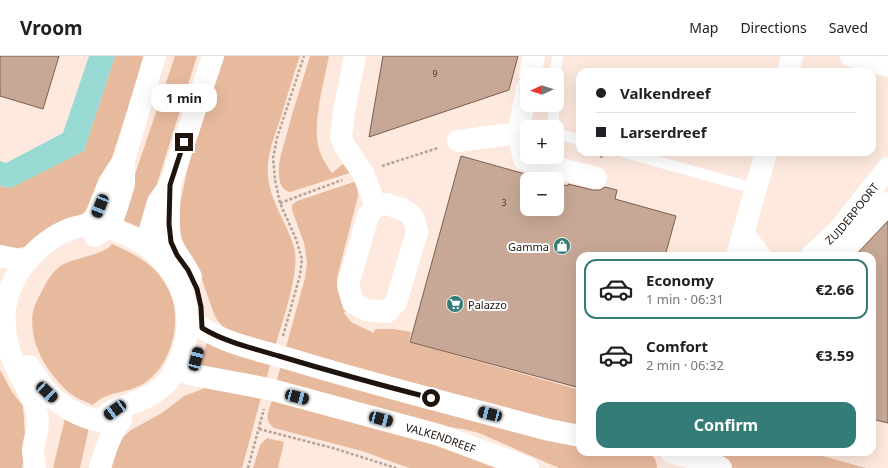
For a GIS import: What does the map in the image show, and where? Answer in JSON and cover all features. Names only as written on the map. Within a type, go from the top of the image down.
[{"type":"street","points":[[8,338],[18,323],[19,309],[27,285],[38,268],[49,258],[63,249],[94,237],[98,227],[112,221],[124,184],[124,160],[155,56]]},
{"type":"street","points":[[86,468],[115,410],[149,396],[160,389],[170,379],[184,350],[187,338],[195,325],[201,307],[197,289],[188,270],[177,255],[171,242],[169,224],[170,185],[212,56]]},
{"type":"street","points":[[355,56],[344,112],[341,137],[344,145],[363,173],[376,206]]},
{"type":"street","points":[[531,68],[534,56]]},
{"type":"street","points":[[789,68],[792,56]]},
{"type":"street","points":[[851,56],[888,66]]},
{"type":"street","points":[[458,142],[503,135],[520,135]]},
{"type":"street","points":[[739,252],[765,156]]},
{"type":"street","points":[[543,164],[596,178]]},
{"type":"street","name":"ZUIDERPOORT","points":[[815,252],[838,231],[888,168]]},
{"type":"street","points":[[148,246],[151,226],[158,202],[170,185]]},
{"type":"street","name":"ZUIDERPOORT","points":[[842,252],[888,203]]},
{"type":"street","points":[[387,204],[408,212],[415,220],[417,232],[396,302],[387,312],[367,310],[353,303],[348,285],[368,216],[376,206],[387,204]]},
{"type":"street","points":[[76,227],[98,227],[136,239],[148,246],[170,269],[182,288],[186,304],[195,325],[196,359],[189,374],[177,391],[160,405],[134,417],[110,420],[75,412],[44,402],[32,396],[8,350],[8,338],[4,317],[7,298],[15,278],[26,261],[42,245],[57,235],[76,227]]},
{"type":"street","points":[[744,233],[757,252]]},
{"type":"street","points":[[0,256],[26,261]]},
{"type":"street","points":[[195,325],[235,343],[278,356],[549,430],[576,435]]},
{"type":"street","name":"VALKENDREEF","points":[[189,374],[269,389],[439,435],[528,468]]},
{"type":"street","points":[[35,468],[33,450],[38,421],[44,402]]},
{"type":"street","points":[[39,468],[47,453],[54,418],[44,402]]},
{"type":"street","points":[[100,468],[104,453],[114,430],[110,420]]},
{"type":"street","points":[[680,457],[713,464],[722,468]]},
{"type":"lane","points":[[555,68],[558,56]]},
{"type":"lane","points":[[564,136],[576,139]]},
{"type":"lane","points":[[638,156],[756,188]]},
{"type":"path","points":[[278,356],[300,275],[302,259],[296,239],[280,203],[275,180],[273,158],[277,138],[304,56]]},
{"type":"path","points":[[248,468],[269,389]]},
{"type":"path","points":[[259,429],[333,448],[396,468]]},
{"type":"shaded area","points":[[115,56],[145,56],[101,191],[88,209],[81,215],[28,246],[0,250],[0,186],[11,188],[84,151]]},
{"type":"shaded area","points":[[175,56],[197,56],[143,229],[120,219]]},
{"type":"shaded area","points":[[222,56],[300,56],[268,161],[269,185],[275,203],[291,238],[295,257],[295,269],[290,296],[275,347],[226,330],[217,320],[201,277],[180,242],[179,208],[186,175]]},
{"type":"shaded area","points":[[310,56],[329,56],[318,113],[317,135],[320,152],[332,173],[343,164],[350,173],[290,192],[284,189],[281,185],[279,164]]},
{"type":"shaded area","points":[[357,181],[358,196],[337,278],[339,295],[346,311],[344,313],[351,322],[374,333],[375,329],[394,329],[411,332],[409,342],[576,389],[576,430],[285,351],[305,278],[307,262],[304,243],[292,210],[292,205],[297,201]]},
{"type":"shaded area","points":[[112,244],[142,259],[155,270],[165,283],[171,295],[174,308],[174,336],[170,350],[164,362],[156,373],[146,382],[133,389],[105,397],[93,405],[79,399],[69,392],[50,372],[37,348],[34,339],[32,321],[33,311],[46,283],[59,267],[102,251]]},
{"type":"shaded area","points":[[207,342],[271,361],[266,381],[199,368]]},
{"type":"shaded area","points":[[281,365],[576,443],[576,456],[652,456],[656,462],[657,468],[559,468],[479,433],[410,421],[276,383]]},
{"type":"shaded area","points":[[0,370],[12,392],[23,406],[25,435],[22,468],[0,468]]},
{"type":"shaded area","points":[[205,388],[261,398],[242,468],[106,468],[121,439],[131,430],[162,413],[184,396]]},
{"type":"shaded area","points":[[272,400],[400,432],[504,468],[409,468],[362,451],[274,428],[269,422],[268,418],[268,411]]},
{"type":"shaded area","points":[[65,418],[89,428],[80,468],[53,468]]},
{"type":"shaded area","points":[[267,438],[284,442],[278,468],[253,468],[260,445]]},
{"type":"shaded area","points":[[715,456],[822,456],[866,468],[732,468]]},
{"type":"water","points":[[89,56],[115,56],[84,151],[11,188],[0,186],[0,161],[6,163],[63,133]]},
{"type":"building","points":[[0,56],[59,56],[43,109],[0,96]]},
{"type":"building","points":[[383,56],[518,56],[509,90],[369,137]]},
{"type":"building","points":[[461,156],[520,173],[520,216],[564,216],[564,185],[568,186],[568,184],[593,190],[600,190],[605,187],[617,190],[615,199],[676,216],[666,252],[576,252],[576,387],[410,342]]},
{"type":"building","points":[[888,221],[888,423],[876,420],[876,252],[859,252]]},
{"type":"place","name":"Gamma","points":[[562,246]]},
{"type":"place","name":"Palazzo","points":[[455,304]]},
{"type":"route","points":[[184,142],[170,185],[169,224],[171,242],[177,255],[188,270],[197,289],[201,307],[202,328],[210,333],[235,343],[431,398]]}]
